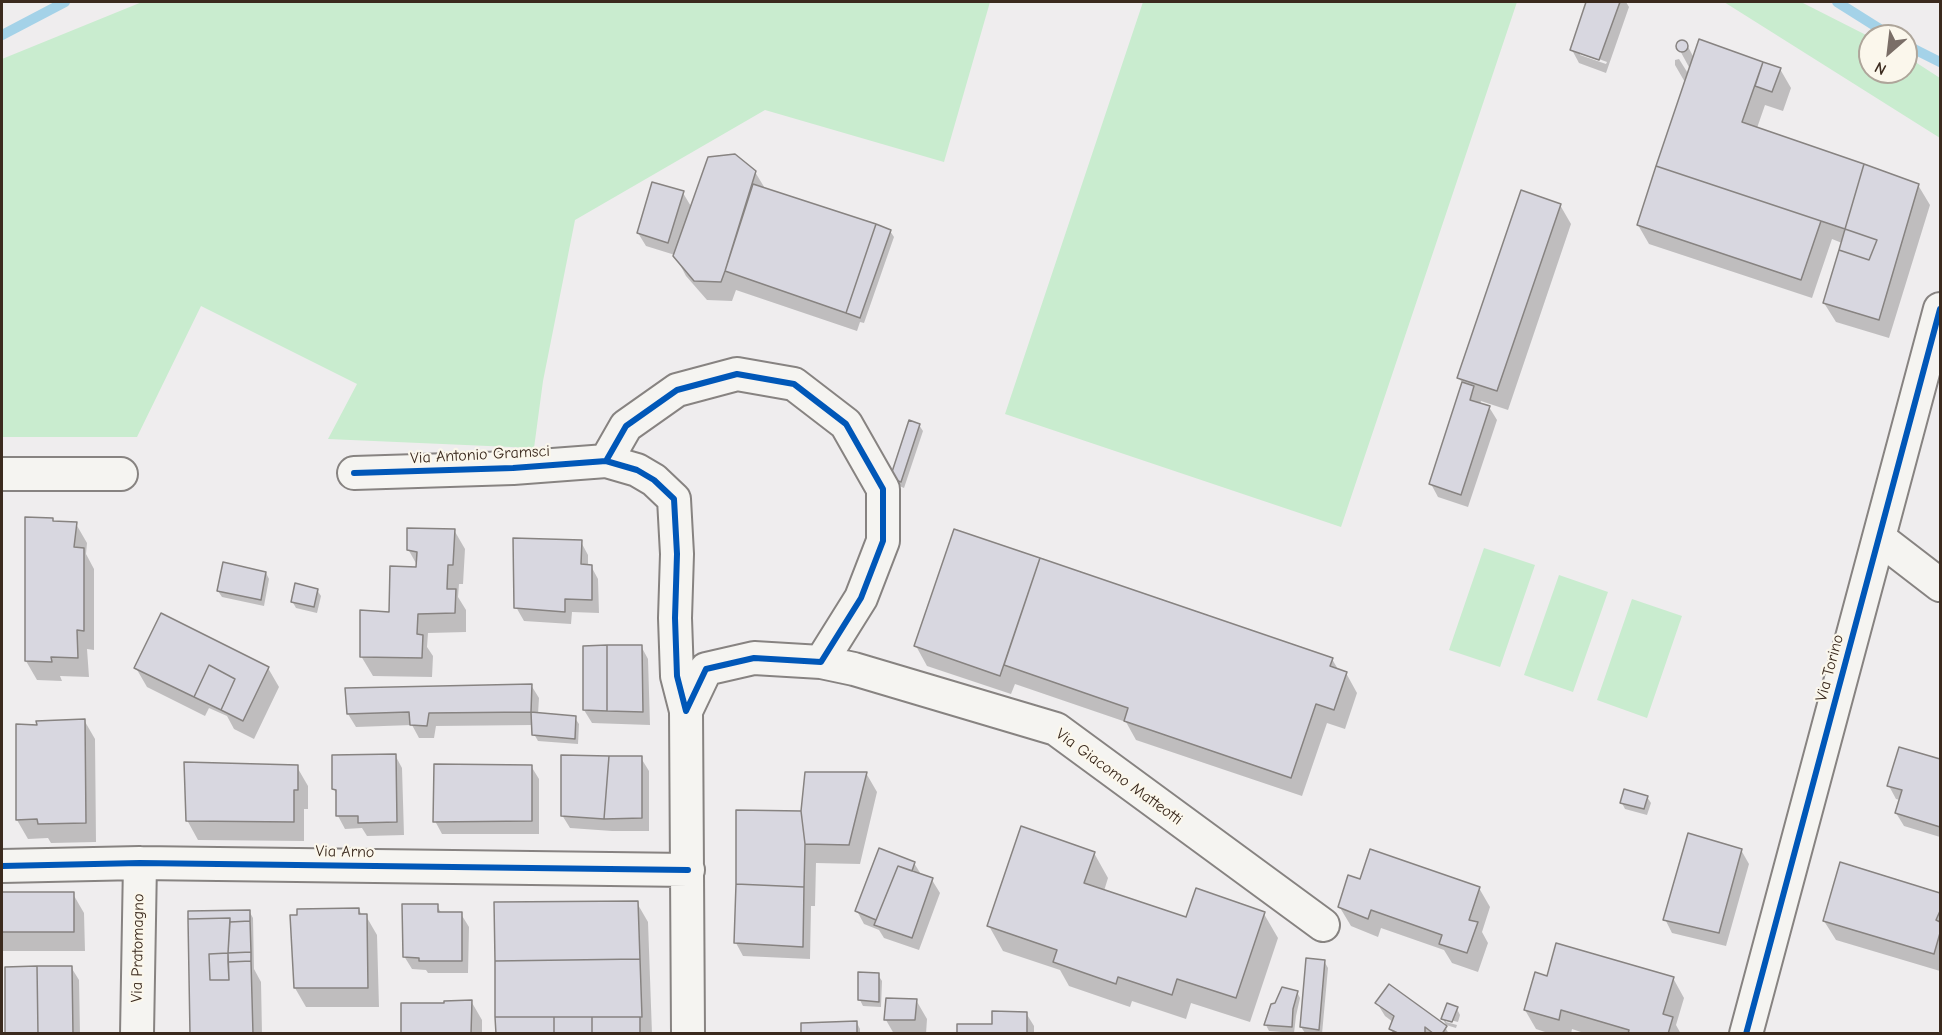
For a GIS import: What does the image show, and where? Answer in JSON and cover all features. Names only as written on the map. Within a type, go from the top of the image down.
[{"type":"street","name":"Via Torino","points":[[1746,1034],[1941,309]]},
{"type":"street","points":[[688,1034],[686,711],[677,676],[675,618],[677,554],[674,499],[654,480],[637,470],[606,461],[626,426],[677,390],[737,374],[794,384],[846,424],[883,489],[883,541],[861,598],[821,662]]},
{"type":"street","name":"Via Antonio Gramsci","points":[[354,473],[513,468],[606,461]]},
{"type":"street","points":[[2,474],[121,474]]},
{"type":"street","points":[[1879,538],[1941,585]]},
{"type":"street","name":"Via Giacomo Matteotti","points":[[686,711],[706,669],[754,658],[821,662],[854,669],[1056,729],[1323,925]]},
{"type":"street","name":"Via Arno","points":[[2,866],[140,863],[688,870]]},
{"type":"street","name":"Via Pratomagno","points":[[137,1034],[140,863]]},
{"type":"green space","points":[[142,2],[990,2],[944,162],[765,110],[575,220],[543,381],[534,448],[328,439],[357,384],[201,306],[137,437],[2,437],[2,59]]},
{"type":"green space","points":[[1143,2],[1517,2],[1341,527],[1005,414]]},
{"type":"green space","points":[[1724,2],[1801,2],[1858,31],[1858,84],[1918,84],[1918,64],[1940,78],[1940,138]]},
{"type":"green space","points":[[1484,548],[1535,565],[1500,667],[1449,650]]},
{"type":"green space","points":[[1559,575],[1608,592],[1573,692],[1524,675]]},
{"type":"green space","points":[[1632,599],[1682,616],[1647,718],[1597,700]]},
{"type":"building","points":[[1586,2],[1620,2],[1599,60],[1570,50]]},
{"type":"building","points":[[1699,39],[1763,62],[1742,122],[1864,164],[1845,229],[1656,166]]},
{"type":"building","points":[[1684,40],[1688,46],[1684,52],[1680,52],[1676,44]]},
{"type":"building","points":[[1763,62],[1781,68],[1772,92],[1755,86]]},
{"type":"building","points":[[735,154],[756,171],[725,271],[721,282],[694,281],[673,256],[708,157]]},
{"type":"building","points":[[1864,164],[1919,184],[1879,320],[1823,303],[1839,250],[1869,260],[1877,240],[1845,229]]},
{"type":"building","points":[[1656,166],[1821,221],[1801,280],[1637,225]]},
{"type":"building","points":[[652,182],[684,191],[668,243],[637,233]]},
{"type":"building","points":[[753,184],[876,224],[846,313],[725,271]]},
{"type":"building","points":[[1521,190],[1561,204],[1497,391],[1457,378]]},
{"type":"building","points":[[876,224],[891,230],[860,318],[846,313]]},
{"type":"building","points":[[1845,229],[1877,240],[1869,260],[1839,250]]},
{"type":"building","points":[[1462,382],[1474,386],[1470,400],[1490,406],[1461,495],[1429,484]]},
{"type":"building","points":[[909,420],[920,424],[901,482],[890,478]]},
{"type":"building","points":[[25,517],[77,522],[74,547],[84,548],[84,631],[77,630],[78,658],[51,657],[52,662],[25,661]]},
{"type":"building","points":[[407,528],[455,529],[453,565],[448,565],[447,589],[456,589],[455,613],[418,614],[417,634],[423,635],[422,658],[360,657],[360,610],[389,612],[390,566],[416,567],[417,552],[407,550]]},
{"type":"building","points":[[954,529],[1040,558],[1000,676],[914,646]]},
{"type":"building","points":[[513,538],[582,540],[581,564],[592,565],[592,600],[565,599],[565,612],[514,608]]},
{"type":"building","points":[[1040,558],[1333,658],[1330,666],[1347,672],[1334,710],[1316,704],[1291,778],[1124,721],[1128,708],[1004,665]]},
{"type":"building","points":[[223,562],[266,572],[261,600],[217,591]]},
{"type":"building","points":[[295,583],[318,589],[314,607],[291,602]]},
{"type":"building","points":[[161,613],[269,667],[243,721],[221,710],[235,679],[209,665],[194,697],[134,668]]},
{"type":"building","points":[[607,645],[642,645],[643,712],[607,711]]},
{"type":"building","points":[[607,645],[607,711],[583,710],[583,646]]},
{"type":"building","points":[[209,665],[235,679],[221,710],[194,697]]},
{"type":"building","points":[[532,684],[531,712],[429,713],[427,726],[410,725],[409,712],[347,714],[345,688]]},
{"type":"building","points":[[531,712],[576,716],[575,739],[532,735]]},
{"type":"building","points":[[85,719],[86,823],[38,824],[37,819],[16,820],[16,724],[37,725],[36,721]]},
{"type":"building","points":[[1899,747],[1940,759],[1940,827],[1895,813],[1902,790],[1887,786]]},
{"type":"building","points":[[396,754],[397,822],[358,823],[358,816],[336,816],[336,790],[332,789],[332,755]]},
{"type":"building","points":[[561,755],[609,756],[604,819],[561,816]]},
{"type":"building","points":[[609,756],[642,756],[642,818],[604,819]]},
{"type":"building","points":[[184,762],[298,765],[298,790],[294,790],[294,822],[186,821]]},
{"type":"building","points":[[434,764],[532,765],[532,821],[433,822]]},
{"type":"building","points":[[805,772],[867,772],[849,845],[805,844],[801,811]]},
{"type":"building","points":[[1624,789],[1648,796],[1644,809],[1620,803]]},
{"type":"building","points":[[736,810],[801,811],[805,844],[804,887],[736,884]]},
{"type":"building","points":[[1021,826],[1095,852],[1084,883],[1186,917],[1196,888],[1265,912],[1236,998],[1177,979],[1172,995],[1118,977],[1116,984],[1053,962],[1057,950],[987,926]]},
{"type":"building","points":[[1688,833],[1742,849],[1719,933],[1663,920]]},
{"type":"building","points":[[879,848],[915,862],[912,871],[898,866],[876,920],[855,911]]},
{"type":"building","points":[[1370,849],[1480,887],[1469,920],[1478,922],[1467,953],[1439,944],[1442,935],[1371,910],[1368,919],[1338,907],[1348,875],[1360,879]]},
{"type":"building","points":[[1840,862],[1940,893],[1940,911],[1936,920],[1940,922],[1940,933],[1934,954],[1823,921]]},
{"type":"building","points":[[898,866],[933,878],[912,938],[874,925]]},
{"type":"building","points":[[736,884],[804,887],[803,947],[734,943]]},
{"type":"building","points":[[2,892],[74,892],[74,932],[2,932]]},
{"type":"building","points":[[638,901],[640,959],[495,961],[494,902]]},
{"type":"building","points":[[402,904],[438,904],[438,912],[462,912],[462,961],[419,961],[419,958],[403,957]]},
{"type":"building","points":[[359,908],[359,914],[367,914],[368,988],[294,988],[290,915],[297,915],[297,909]]},
{"type":"building","points":[[250,910],[250,921],[230,922],[230,918],[188,919],[188,911]]},
{"type":"building","points":[[230,918],[228,953],[209,954],[210,980],[229,980],[228,962],[251,961],[253,1034],[190,1034],[188,919]]},
{"type":"building","points":[[250,921],[251,952],[228,953],[230,922]]},
{"type":"building","points":[[1556,943],[1674,977],[1663,1014],[1673,1017],[1668,1034],[1628,1034],[1629,1030],[1561,1010],[1559,1020],[1524,1010],[1535,972],[1547,976]]},
{"type":"building","points":[[251,952],[251,961],[228,962],[228,953]]},
{"type":"building","points":[[228,953],[229,980],[210,980],[209,954]]},
{"type":"building","points":[[1306,958],[1325,960],[1319,1030],[1300,1027]]},
{"type":"building","points":[[640,959],[642,1017],[495,1017],[495,961]]},
{"type":"building","points":[[37,966],[38,1034],[5,1034],[5,967]]},
{"type":"building","points":[[37,966],[72,966],[73,1034],[38,1034]]},
{"type":"building","points":[[858,972],[879,973],[879,1002],[858,1000]]},
{"type":"building","points":[[1389,984],[1447,1026],[1442,1034],[1434,1034],[1425,1027],[1425,1034],[1400,1034],[1389,1029],[1394,1016],[1375,1003]]},
{"type":"building","points":[[1282,987],[1298,991],[1293,1009],[1292,1027],[1264,1025],[1271,1004],[1275,1003]]},
{"type":"building","points":[[886,998],[917,999],[915,1020],[884,1020]]},
{"type":"building","points":[[472,1000],[471,1034],[401,1034],[401,1003],[444,1003],[444,1001]]},
{"type":"building","points":[[1447,1003],[1458,1007],[1452,1022],[1441,1019]]},
{"type":"building","points":[[992,1011],[1027,1012],[1027,1034],[957,1034],[957,1024],[992,1024]]},
{"type":"building","points":[[495,1017],[554,1017],[554,1034],[496,1034]]},
{"type":"building","points":[[554,1017],[592,1017],[592,1034],[554,1034]]},
{"type":"building","points":[[592,1017],[640,1017],[640,1034],[592,1034]]},
{"type":"building","points":[[857,1021],[857,1034],[801,1034],[801,1023]]},
{"type":"waterway","points":[[2,35],[65,2]]},
{"type":"waterway","points":[[1837,2],[1872,24]]},
{"type":"waterway","points":[[1918,51],[1940,62]]},
{"type":"cycle path","points":[[1746,1034],[1940,309]]},
{"type":"cycle path","points":[[354,473],[513,468],[606,461],[637,470],[654,480],[674,499],[677,554],[675,618],[677,676],[686,711],[706,669],[754,658],[821,662],[861,598],[883,541],[883,489],[846,424],[794,384],[737,374],[677,390],[626,426],[606,461]]},
{"type":"cycle path","points":[[2,866],[140,863],[688,870]]}]
